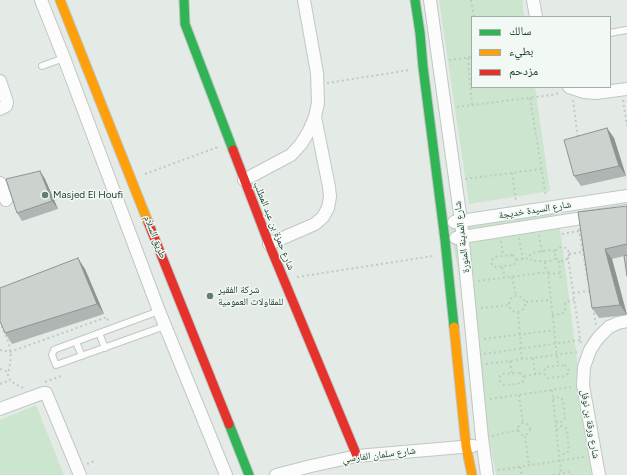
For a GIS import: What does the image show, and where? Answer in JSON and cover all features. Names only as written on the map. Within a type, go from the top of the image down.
[{"type":"street","points":[[41,0],[159,311],[226,475]]},
{"type":"street","name":"طريق السلام","points":[[60,0],[249,475]]},
{"type":"street","name":"شارع حمزة بن عبد المطلب","points":[[184,0],[185,24],[244,180],[357,456]]},
{"type":"street","points":[[244,180],[291,155],[305,138],[315,118],[318,103],[318,84],[304,0]]},
{"type":"street","name":"شارع المدينة المنورة","points":[[415,0],[445,240],[466,446],[472,475]]},
{"type":"street","name":"شارع المدينة المنورة","points":[[430,0],[463,237],[487,474]]},
{"type":"street","points":[[533,0],[536,16]]},
{"type":"street","points":[[0,81],[7,102],[6,106],[0,109]]},
{"type":"street","points":[[570,88],[584,92],[596,93],[624,89]]},
{"type":"street","points":[[269,244],[315,224],[323,217],[328,208],[330,197],[329,187],[315,118]]},
{"type":"street","points":[[0,183],[6,200]]},
{"type":"street","name":"شارع السيدة خديجة","points":[[443,223],[627,196]]},
{"type":"street","name":"شارع السيدة خديجة","points":[[445,240],[627,211]]},
{"type":"street","name":"شارع ورقة بن نوفل","points":[[599,475],[583,385],[586,351],[610,327],[627,321]]},
{"type":"street","points":[[0,409],[46,393],[80,475]]},
{"type":"street","name":"شارع سلمان الفارسي","points":[[276,475],[357,456],[466,446],[483,441]]},
{"type":"lane","points":[[611,33],[626,30]]},
{"type":"lane","points":[[42,66],[64,58]]},
{"type":"lane","points":[[159,311],[56,349],[52,355],[56,365],[165,326]]},
{"type":"lane","points":[[99,333],[105,348]]},
{"type":"lane","points":[[76,342],[82,356]]},
{"type":"path","points":[[471,0],[474,16]]},
{"type":"path","points":[[438,61],[471,57]]},
{"type":"path","points":[[468,58],[472,105]]},
{"type":"path","points":[[318,84],[423,68]]},
{"type":"path","points":[[445,108],[552,95],[570,88],[578,141]]},
{"type":"path","points":[[624,89],[627,126]]},
{"type":"path","points":[[530,98],[548,208]]},
{"type":"path","points":[[131,178],[230,143]]},
{"type":"path","points":[[455,180],[541,169]]},
{"type":"path","points":[[512,173],[518,212]]},
{"type":"path","points":[[573,293],[590,291],[578,219]]},
{"type":"path","points":[[538,225],[542,252]]},
{"type":"path","points":[[518,228],[523,259]]},
{"type":"path","points":[[499,231],[503,256]]},
{"type":"path","points":[[475,361],[522,360],[586,351],[580,340],[568,258],[569,254],[567,249],[562,247],[555,251],[553,250],[532,254],[530,258],[516,260]]},
{"type":"path","points":[[555,251],[555,256],[559,261],[560,281]]},
{"type":"path","points":[[569,254],[583,252]]},
{"type":"path","points":[[284,279],[446,254]]},
{"type":"path","points":[[512,255],[516,260],[514,265],[496,267],[492,265],[492,260],[494,257],[512,255]]},
{"type":"path","points":[[530,258],[532,262],[552,261],[556,258]]},
{"type":"path","points":[[559,261],[564,261],[568,258]]},
{"type":"path","points":[[545,261],[558,366]]},
{"type":"path","points":[[502,266],[505,277]]},
{"type":"path","points":[[467,282],[512,276],[560,273]]},
{"type":"path","points":[[512,276],[516,296]]},
{"type":"path","points":[[516,296],[522,297],[526,302],[524,309],[518,312],[512,310],[509,305],[512,297],[516,296]]},
{"type":"path","points":[[526,302],[551,300]]},
{"type":"path","points":[[552,315],[561,314],[565,310],[566,302],[574,300]]},
{"type":"path","points":[[470,310],[509,305]]},
{"type":"path","points":[[592,307],[598,338]]},
{"type":"path","points":[[518,312],[522,360]]},
{"type":"path","points":[[0,350],[10,352],[107,317],[111,329]]},
{"type":"path","points":[[0,322],[9,344],[10,357],[8,375],[10,380],[20,387],[27,388]]},
{"type":"path","points":[[473,341],[554,330]]},
{"type":"path","points":[[475,361],[521,349],[580,340]]},
{"type":"path","points":[[533,358],[535,374]]},
{"type":"path","points":[[510,361],[512,373]]},
{"type":"path","points":[[565,365],[569,371],[566,376],[548,378],[544,373],[546,367],[565,365]]},
{"type":"path","points":[[0,368],[8,372]]},
{"type":"path","points":[[524,376],[522,383],[506,385],[501,383],[500,379],[502,374],[520,373],[524,376],[544,373]]},
{"type":"path","points":[[41,383],[61,376]]},
{"type":"path","points":[[0,384],[10,380]]},
{"type":"path","points":[[479,401],[583,385]]},
{"type":"path","points":[[552,390],[561,473]]},
{"type":"path","points":[[519,395],[523,423]]},
{"type":"path","points":[[553,400],[554,398],[559,397],[563,400],[565,418],[560,423],[556,422]]},
{"type":"path","points":[[518,430],[519,425],[523,423]]},
{"type":"path","points":[[523,423],[527,424],[530,428],[529,434],[525,436]]},
{"type":"path","points":[[557,431],[557,429],[561,426],[566,428],[569,451],[568,453],[563,454],[559,452]]},
{"type":"path","points":[[483,441],[518,430]]},
{"type":"path","points":[[518,430],[521,435],[525,436]]},
{"type":"path","points":[[525,436],[529,465]]},
{"type":"path","points":[[487,474],[529,465],[595,455]]},
{"type":"path","points":[[520,467],[522,475]]},
{"type":"path","points":[[554,475],[570,472],[572,475]]},
{"type":"green space","points":[[439,0],[522,0],[524,16],[471,16],[471,88],[535,88],[550,191],[469,204]]},
{"type":"green space","points":[[558,213],[592,475],[496,475],[450,228]]},
{"type":"green space","points":[[36,405],[64,475],[0,475],[0,420]]},
{"type":"building","points":[[607,128],[619,166],[574,176],[564,140]]},
{"type":"building","points":[[40,171],[52,201],[17,213],[6,179]]},
{"type":"building","points":[[627,206],[627,244],[605,249],[620,305],[592,308],[578,212]]},
{"type":"building","points":[[627,255],[627,276],[624,256]]},
{"type":"building","points":[[78,258],[97,304],[5,333],[0,321],[0,288]]},
{"type":"traffic: fast","points":[[184,0],[185,24],[233,150]]},
{"type":"traffic: fast","points":[[415,0],[445,240],[454,327]]},
{"type":"traffic: fast","points":[[229,424],[249,475]]},
{"type":"traffic: slow","points":[[60,0],[148,222]]},
{"type":"traffic: slow","points":[[454,327],[466,446],[472,475]]},
{"type":"traffic: jam","points":[[233,150],[269,244],[357,456]]},
{"type":"traffic: jam","points":[[148,222],[229,424]]},
{"type":"place","name":"Masjed El Houfi","points":[[45,195]]},
{"type":"place","name":"شركة الفقير للمقاولات العمومية","points":[[210,296]]}]
